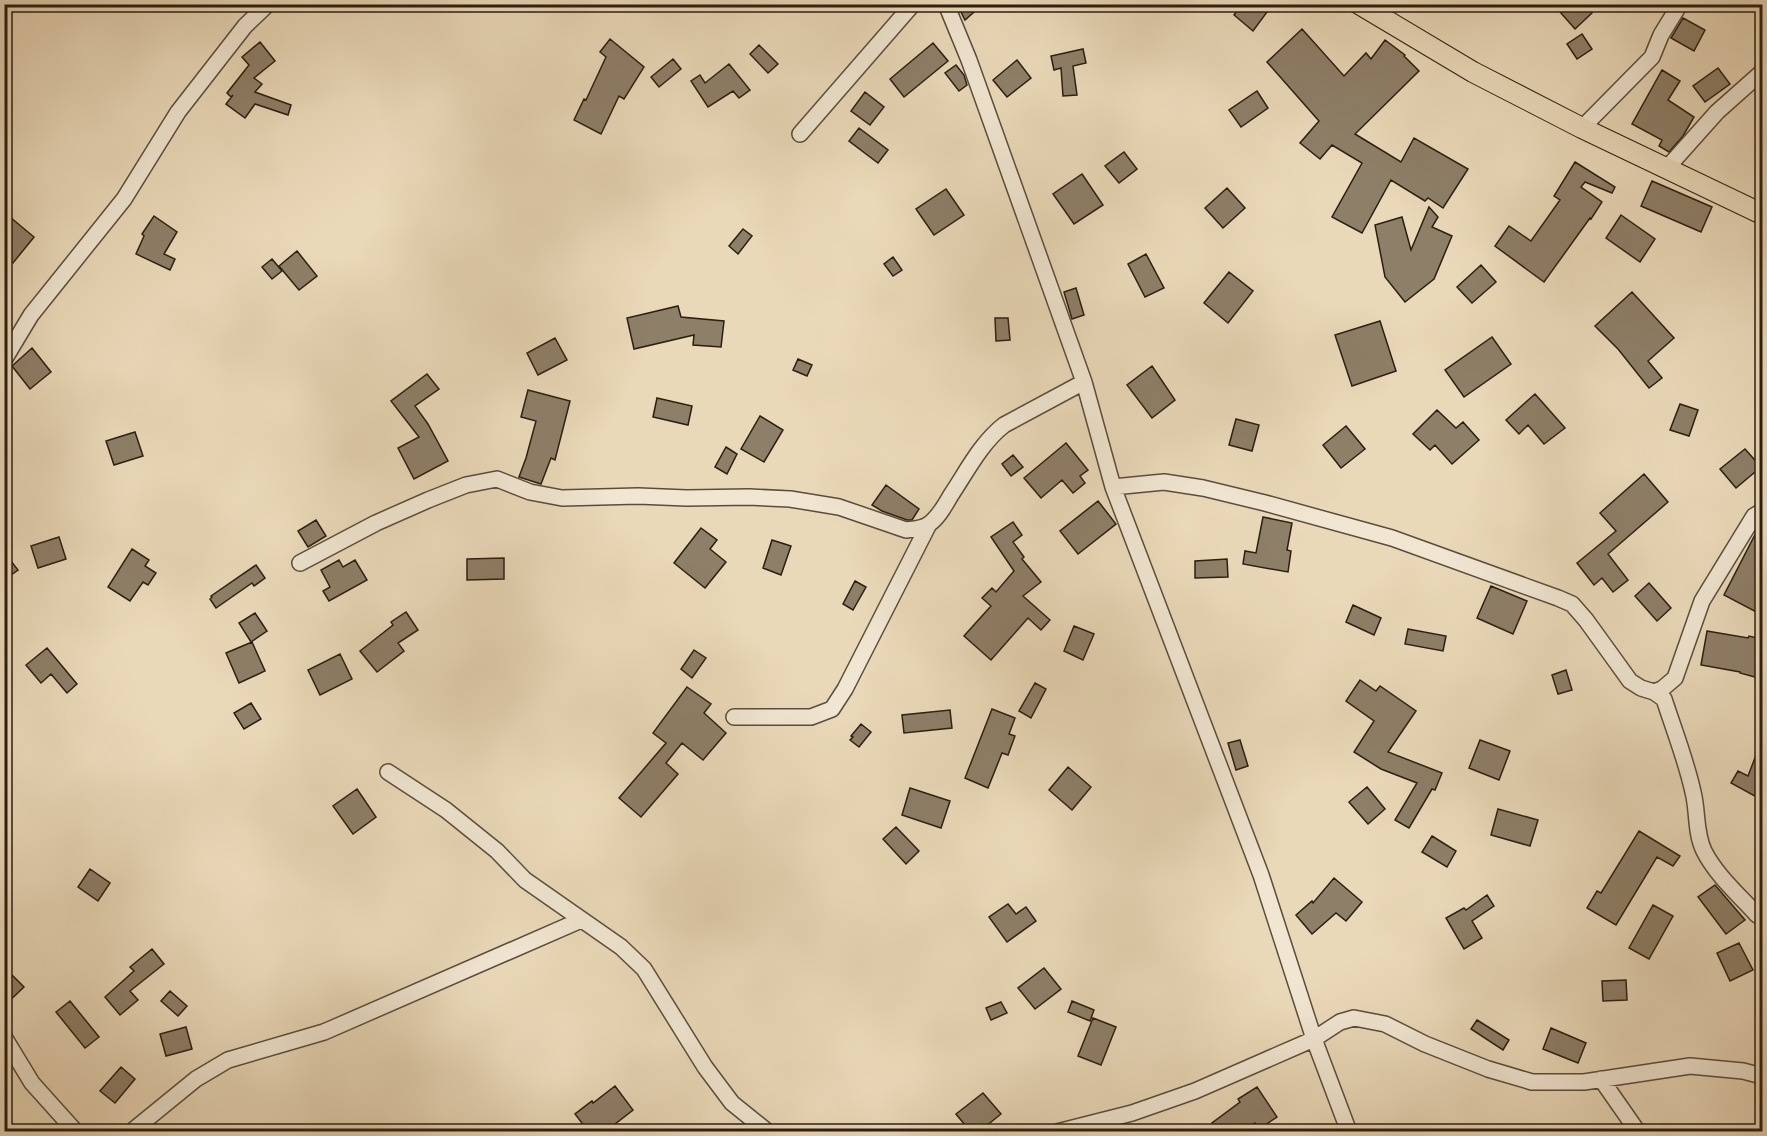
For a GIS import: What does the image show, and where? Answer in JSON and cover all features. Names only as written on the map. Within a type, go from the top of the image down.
[{"type":"main road","points":[[1359,4],[1473,72],[1582,128],[1762,214]]},
{"type":"street","points":[[4,360],[31,315],[124,199],[178,112],[245,26],[268,4]]},
{"type":"street","points":[[800,134],[913,4]]},
{"type":"street","points":[[946,4],[969,60],[1084,382],[1113,487],[1261,875],[1314,1039],[1349,1131]]},
{"type":"street","points":[[1582,128],[1652,57],[1661,35],[1680,4]]},
{"type":"street","points":[[1667,168],[1717,112],[1762,72]]},
{"type":"street","points":[[734,717],[811,717],[832,709],[845,689],[929,524],[940,513],[982,447],[1004,425],[1084,382]]},
{"type":"street","points":[[300,563],[376,523],[428,500],[466,485],[497,479],[530,492],[562,498],[638,496],[790,499],[839,507],[906,530],[918,529],[929,524]]},
{"type":"street","points":[[1113,487],[1164,482],[1203,488],[1265,503],[1392,538],[1493,573],[1572,604],[1630,681],[1664,699],[1686,762],[1703,850],[1713,866],[1757,915]]},
{"type":"street","points":[[1654,692],[1662,689],[1675,678],[1702,601],[1754,516],[1762,514]]},
{"type":"street","points":[[388,772],[446,810],[497,851],[525,880],[621,947],[644,969],[689,1042],[732,1103],[768,1131]]},
{"type":"street","points":[[131,1131],[196,1079],[228,1060],[324,1032],[581,920]]},
{"type":"street","points":[[1057,1131],[1132,1113],[1195,1091],[1314,1039],[1340,1022],[1353,1018],[1385,1024],[1425,1044],[1488,1069],[1532,1082],[1584,1082],[1690,1066],[1743,1071],[1762,1076]]},
{"type":"street","points":[[4,1037],[32,1083],[76,1131]]},
{"type":"street","points":[[1601,1079],[1638,1131]]},
{"type":"building","points":[[957,4],[983,4],[965,20]]},
{"type":"building","points":[[1242,4],[1273,4],[1253,31],[1234,15]]},
{"type":"building","points":[[1553,4],[1584,4],[1592,13],[1575,29]]},
{"type":"building","points":[[1683,18],[1705,30],[1694,51],[1671,38]]},
{"type":"building","points":[[1302,29],[1344,76],[1366,53],[1371,59],[1385,40],[1405,55],[1419,71],[1355,134],[1401,162],[1414,138],[1468,169],[1443,208],[1428,198],[1425,201],[1391,180],[1362,233],[1332,217],[1362,163],[1332,145],[1320,159],[1300,143],[1319,121],[1267,62]]},
{"type":"building","points":[[1582,34],[1592,49],[1577,59],[1567,44]]},
{"type":"building","points":[[610,39],[644,67],[624,99],[619,96],[601,134],[574,120],[606,57],[600,52]]},
{"type":"building","points":[[260,42],[275,61],[254,78],[262,84],[255,92],[291,105],[288,115],[255,104],[245,118],[226,104],[233,95],[231,97],[227,93],[249,65],[242,57]]},
{"type":"building","points":[[933,43],[948,61],[904,97],[890,79]]},
{"type":"building","points":[[759,45],[778,64],[768,73],[750,54]]},
{"type":"building","points":[[1083,49],[1086,63],[1073,66],[1077,95],[1063,96],[1061,68],[1054,70],[1051,56]]},
{"type":"building","points":[[673,59],[681,69],[659,87],[651,77]]},
{"type":"building","points":[[1017,60],[1031,78],[1007,97],[993,80]]},
{"type":"building","points":[[729,64],[750,90],[739,98],[733,91],[708,107],[691,81],[700,75],[705,83]]},
{"type":"building","points":[[956,65],[964,75],[967,85],[959,91],[945,73]]},
{"type":"building","points":[[1718,68],[1730,84],[1705,102],[1693,86]]},
{"type":"building","points":[[1662,70],[1680,81],[1668,100],[1694,117],[1683,136],[1669,152],[1659,146],[1662,140],[1632,124]]},
{"type":"building","points":[[1257,91],[1268,108],[1241,127],[1229,110]]},
{"type":"building","points":[[865,92],[884,107],[870,125],[851,111]]},
{"type":"building","points":[[859,128],[888,150],[878,163],[849,141]]},
{"type":"building","points":[[1124,152],[1137,169],[1119,183],[1105,166]]},
{"type":"building","points":[[1575,162],[1615,187],[1612,193],[1585,182],[1581,187],[1602,202],[1544,282],[1495,246],[1509,226],[1531,241],[1560,200],[1554,196]]},
{"type":"building","points":[[1082,174],[1103,205],[1074,224],[1053,194]]},
{"type":"building","points":[[1652,181],[1712,207],[1701,232],[1641,206]]},
{"type":"building","points":[[1227,188],[1245,208],[1223,228],[1205,208]]},
{"type":"building","points":[[946,189],[964,215],[934,235],[916,209]]},
{"type":"building","points":[[1429,207],[1438,217],[1432,227],[1452,236],[1434,279],[1405,302],[1385,277],[1375,225],[1402,217],[1411,250]]},
{"type":"building","points":[[4,212],[34,237],[13,263],[4,255]]},
{"type":"building","points":[[1621,215],[1655,239],[1640,262],[1606,238]]},
{"type":"building","points":[[154,216],[177,232],[164,254],[175,259],[170,270],[136,254],[144,236],[142,234]]},
{"type":"building","points":[[743,229],[752,236],[738,254],[729,246]]},
{"type":"building","points":[[297,251],[317,276],[299,290],[279,266]]},
{"type":"building","points":[[1146,254],[1164,288],[1145,297],[1128,264]]},
{"type":"building","points":[[893,257],[902,270],[893,276],[884,264]]},
{"type":"building","points":[[272,259],[282,271],[272,279],[262,267]]},
{"type":"building","points":[[1481,265],[1496,282],[1472,303],[1457,287]]},
{"type":"building","points":[[1229,272],[1253,291],[1228,323],[1204,303]]},
{"type":"building","points":[[1076,288],[1084,315],[1072,319],[1064,292]]},
{"type":"building","points":[[1632,292],[1674,338],[1648,361],[1662,378],[1649,388],[1618,349],[1595,326]]},
{"type":"building","points":[[678,306],[681,317],[724,321],[721,347],[693,345],[694,335],[634,349],[627,318]]},
{"type":"building","points":[[995,318],[1008,318],[1010,340],[996,341]]},
{"type":"building","points":[[1380,321],[1396,371],[1352,386],[1335,335]]},
{"type":"building","points":[[1492,337],[1511,364],[1464,397],[1445,370]]},
{"type":"building","points":[[555,338],[567,360],[538,375],[527,353]]},
{"type":"building","points":[[32,348],[51,372],[30,389],[12,366]]},
{"type":"building","points":[[798,359],[812,365],[807,376],[793,370]]},
{"type":"building","points":[[1152,366],[1175,400],[1152,418],[1127,385]]},
{"type":"building","points":[[427,374],[439,389],[415,406],[428,424],[448,461],[414,479],[398,448],[419,437],[391,401]]},
{"type":"building","points":[[528,390],[570,401],[555,460],[551,458],[541,484],[519,477],[536,421],[521,417]]},
{"type":"building","points":[[1535,394],[1565,428],[1544,444],[1528,425],[1519,434],[1506,420]]},
{"type":"building","points":[[657,398],[692,406],[688,425],[653,417]]},
{"type":"building","points":[[1680,404],[1698,410],[1689,436],[1670,430]]},
{"type":"building","points":[[1437,410],[1456,428],[1463,422],[1479,440],[1452,464],[1435,445],[1430,450],[1413,434]]},
{"type":"building","points":[[760,416],[783,430],[764,462],[741,449]]},
{"type":"building","points":[[1236,419],[1259,425],[1252,451],[1229,445]]},
{"type":"building","points":[[1346,426],[1365,449],[1341,468],[1323,445]]},
{"type":"building","points":[[135,432],[143,456],[114,465],[106,441]]},
{"type":"building","points":[[1066,443],[1088,470],[1080,476],[1085,483],[1073,493],[1062,480],[1041,498],[1024,478]]},
{"type":"building","points":[[726,447],[737,454],[727,474],[715,467]]},
{"type":"building","points":[[1745,449],[1761,467],[1736,488],[1720,469]]},
{"type":"building","points":[[1013,455],[1023,467],[1011,476],[1002,464]]},
{"type":"building","points":[[1644,474],[1668,502],[1608,554],[1628,580],[1613,592],[1602,578],[1594,585],[1577,563],[1616,531],[1600,513]]},
{"type":"building","points":[[886,485],[919,509],[912,520],[882,511],[872,505]]},
{"type":"building","points":[[1098,501],[1116,524],[1078,554],[1060,531]]},
{"type":"building","points":[[1263,517],[1292,523],[1287,550],[1291,551],[1288,572],[1243,564],[1245,551],[1256,553]]},
{"type":"building","points":[[316,520],[326,536],[308,547],[298,531]]},
{"type":"building","points":[[1013,522],[1022,535],[1013,542],[1024,557],[1022,559],[1041,582],[1023,596],[1050,620],[1041,630],[1028,618],[991,660],[964,636],[991,606],[982,598],[992,588],[996,592],[1014,571],[991,537]]},
{"type":"building","points":[[1762,524],[1762,615],[1724,595]]},
{"type":"building","points":[[701,528],[717,540],[710,549],[726,562],[705,588],[674,563]]},
{"type":"building","points":[[59,537],[66,559],[38,568],[31,546]]},
{"type":"building","points":[[772,540],[791,546],[781,575],[763,568]]},
{"type":"building","points":[[132,549],[149,560],[145,566],[156,573],[148,585],[143,582],[130,601],[108,587]]},
{"type":"building","points":[[4,552],[18,570],[4,580]]},
{"type":"building","points":[[504,558],[504,579],[467,580],[467,559]]},
{"type":"building","points":[[1227,559],[1228,577],[1195,578],[1195,561]]},
{"type":"building","points":[[339,560],[343,567],[355,560],[367,580],[329,601],[323,591],[330,587],[321,570]]},
{"type":"building","points":[[256,565],[265,578],[254,586],[252,583],[216,608],[210,599],[211,596]]},
{"type":"building","points":[[855,581],[866,587],[853,610],[843,604]]},
{"type":"building","points":[[1649,583],[1671,608],[1657,621],[1635,596]]},
{"type":"building","points":[[1491,586],[1527,601],[1513,634],[1477,618]]},
{"type":"building","points":[[1353,605],[1381,618],[1374,635],[1346,622]]},
{"type":"building","points":[[406,612],[418,630],[398,643],[404,651],[377,672],[360,651],[393,625],[391,622]]},
{"type":"building","points":[[255,613],[267,631],[251,642],[239,623]]},
{"type":"building","points":[[1074,626],[1094,634],[1083,660],[1064,651]]},
{"type":"building","points":[[1408,629],[1446,636],[1443,651],[1405,644]]},
{"type":"building","points":[[1707,631],[1762,639],[1762,679],[1740,672],[1701,665]]},
{"type":"building","points":[[252,642],[265,671],[239,683],[226,653]]},
{"type":"building","points":[[47,648],[77,684],[67,693],[51,674],[41,683],[26,665]]},
{"type":"building","points":[[694,650],[706,658],[692,678],[681,669]]},
{"type":"building","points":[[340,654],[352,679],[320,695],[308,670]]},
{"type":"building","points":[[1566,670],[1572,690],[1558,694],[1552,675]]},
{"type":"building","points":[[1360,680],[1376,691],[1380,686],[1416,711],[1388,752],[1442,773],[1435,790],[1432,789],[1409,828],[1395,820],[1417,783],[1381,769],[1354,752],[1374,721],[1346,701]]},
{"type":"building","points":[[1035,683],[1046,689],[1031,718],[1019,711]]},
{"type":"building","points":[[687,687],[711,704],[704,713],[726,733],[703,760],[682,743],[666,763],[678,774],[641,817],[619,798],[666,743],[653,733]]},
{"type":"building","points":[[251,703],[261,719],[244,729],[234,713]]},
{"type":"building","points":[[992,709],[1015,718],[1009,734],[1015,736],[1008,755],[1002,753],[988,788],[965,778]]},
{"type":"building","points":[[950,710],[952,728],[904,733],[902,715]]},
{"type":"building","points":[[861,724],[871,732],[859,747],[850,740]]},
{"type":"building","points":[[1240,740],[1248,766],[1236,770],[1228,743]]},
{"type":"building","points":[[1480,740],[1510,751],[1499,780],[1469,768]]},
{"type":"building","points":[[1761,742],[1762,800],[1731,783],[1738,771],[1748,776]]},
{"type":"building","points":[[1068,767],[1091,787],[1072,810],[1049,790]]},
{"type":"building","points":[[1367,787],[1385,809],[1368,824],[1349,802]]},
{"type":"building","points":[[910,788],[950,801],[941,828],[902,815]]},
{"type":"building","points":[[357,789],[376,817],[353,834],[333,806]]},
{"type":"building","points":[[1498,809],[1538,820],[1530,846],[1491,835]]},
{"type":"building","points":[[896,827],[919,851],[906,864],[883,839]]},
{"type":"building","points":[[1639,831],[1680,856],[1673,866],[1657,857],[1616,925],[1587,908],[1597,891],[1601,893]]},
{"type":"building","points":[[1432,836],[1456,851],[1447,867],[1422,852]]},
{"type":"building","points":[[90,869],[110,883],[98,901],[78,887]]},
{"type":"building","points":[[1334,878],[1362,902],[1346,921],[1336,913],[1312,934],[1296,915],[1312,901],[1313,903]]},
{"type":"building","points":[[1715,885],[1745,920],[1726,934],[1698,897]]},
{"type":"building","points":[[1487,895],[1494,906],[1472,921],[1482,938],[1464,949],[1446,918],[1464,908],[1466,910]]},
{"type":"building","points":[[1008,904],[1016,914],[1026,907],[1036,921],[1007,942],[989,917]]},
{"type":"building","points":[[1653,905],[1673,916],[1649,959],[1629,948]]},
{"type":"building","points":[[1739,943],[1753,970],[1730,981],[1717,953]]},
{"type":"building","points":[[152,949],[164,964],[130,991],[138,1000],[120,1015],[105,997],[134,971],[130,967]]},
{"type":"building","points":[[4,967],[24,987],[4,1006]]},
{"type":"building","points":[[1044,968],[1061,989],[1035,1009],[1018,988]]},
{"type":"building","points":[[1626,980],[1627,1000],[1603,1001],[1602,981]]},
{"type":"building","points":[[170,991],[187,1006],[178,1016],[161,1001]]},
{"type":"building","points":[[70,1001],[99,1037],[85,1048],[56,1012]]},
{"type":"building","points":[[1072,1001],[1094,1010],[1090,1021],[1068,1012]]},
{"type":"building","points":[[1001,1002],[1007,1013],[991,1020],[986,1008]]},
{"type":"building","points":[[1093,1018],[1116,1027],[1101,1065],[1078,1056]]},
{"type":"building","points":[[1477,1020],[1509,1040],[1503,1050],[1471,1029]]},
{"type":"building","points":[[186,1027],[192,1049],[166,1056],[160,1034]]},
{"type":"building","points":[[1551,1028],[1586,1043],[1578,1063],[1543,1049]]},
{"type":"building","points":[[121,1067],[135,1079],[115,1103],[100,1091]]},
{"type":"building","points":[[615,1086],[633,1110],[606,1131],[588,1131],[575,1114]]},
{"type":"building","points":[[1257,1087],[1277,1117],[1259,1129],[1255,1123],[1243,1131],[1218,1131],[1212,1123],[1240,1102],[1238,1099]]},
{"type":"building","points":[[983,1093],[1001,1114],[980,1131],[970,1131],[956,1114]]}]
